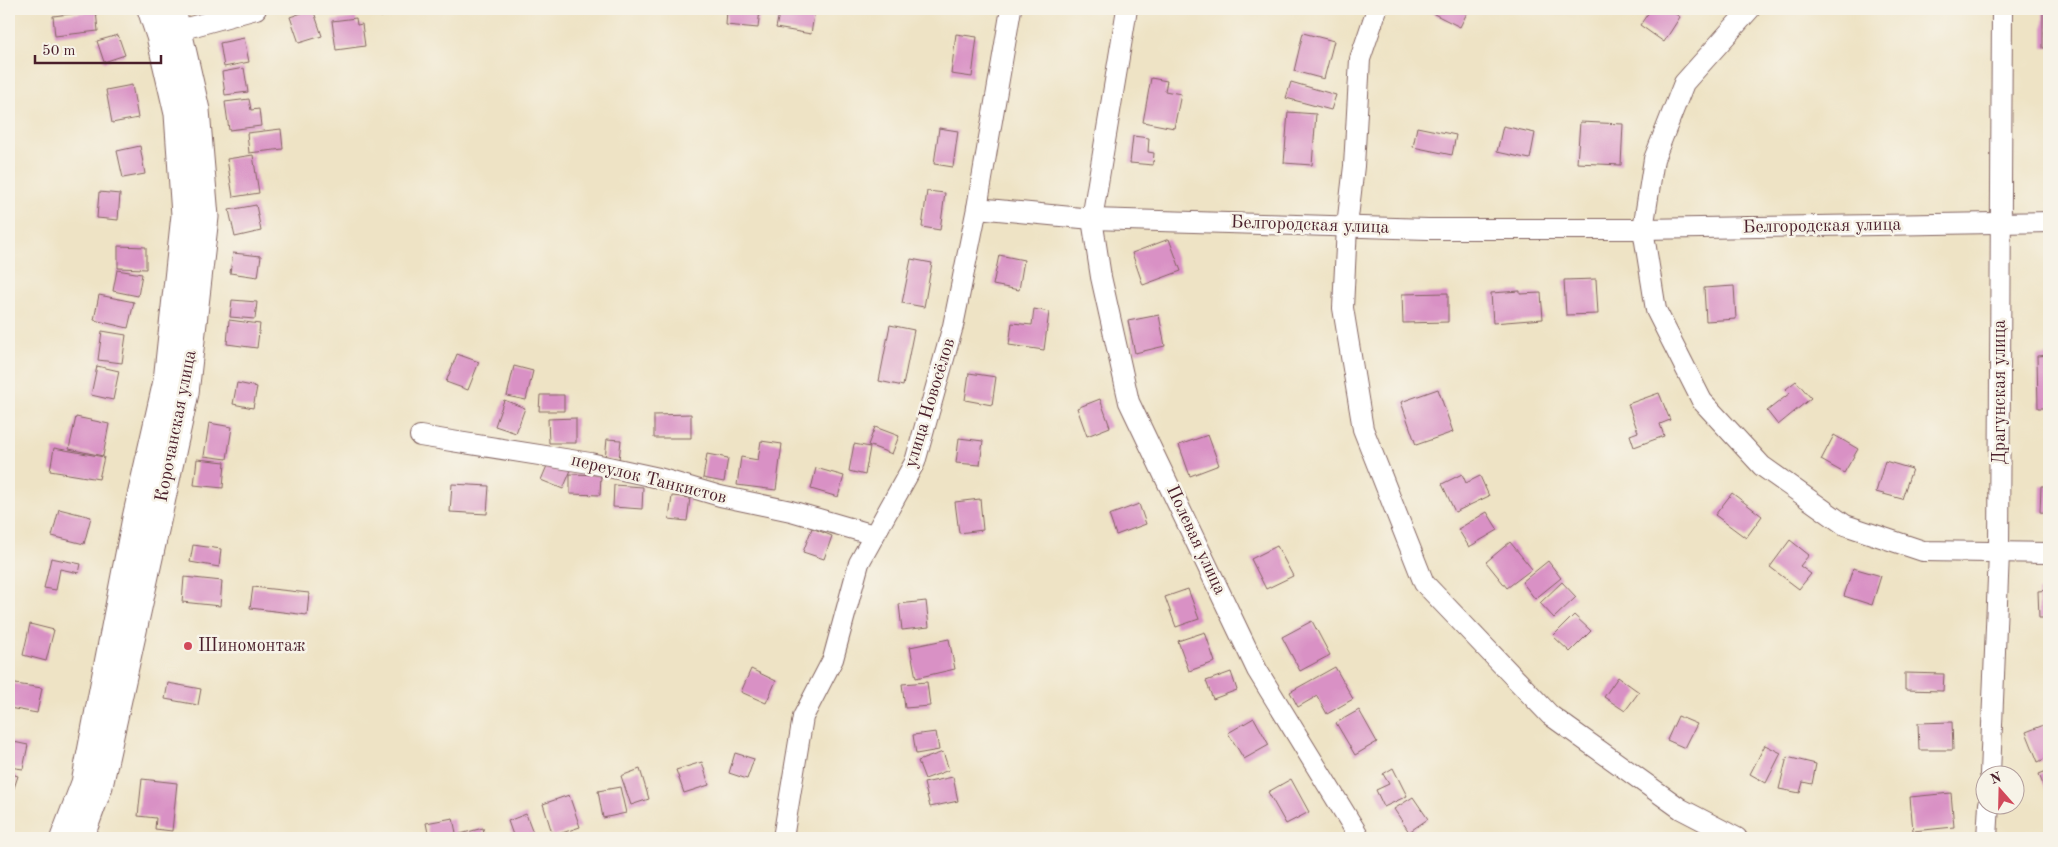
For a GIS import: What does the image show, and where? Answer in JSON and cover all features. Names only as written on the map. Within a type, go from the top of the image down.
[{"type":"main road","name":"Корочанская улица","points":[[81,838],[100,786],[186,393],[206,217],[197,110],[170,25],[150,9]]},
{"type":"main road","name":"Корочанская улица","points":[[63,838],[84,783],[135,518],[166,381],[184,215],[170,25]]},
{"type":"street","points":[[170,25],[256,9]]},
{"type":"street","name":"улица Новосёлов","points":[[783,838],[803,717],[833,659],[859,564],[915,462],[953,326],[977,208],[1012,9]]},
{"type":"street","name":"Полевая улица","points":[[1127,9],[1092,219],[1101,277],[1129,402],[1257,670],[1360,838]]},
{"type":"street","points":[[1377,9],[1360,59],[1354,166],[1347,226],[1343,308],[1363,429],[1424,583],[1550,715],[1681,809],[1737,838]]},
{"type":"street","points":[[1750,9],[1684,83],[1654,159],[1643,229],[1656,310],[1702,401],[1762,466],[1844,525],[1923,551],[2049,554]]},
{"type":"street","name":"Драгунская улица","points":[[1990,764],[1998,553],[2002,9]]},
{"type":"street","name":"Белгородская улица","points":[[977,208],[1092,219],[1428,229],[1643,229],[2049,222]]},
{"type":"street","name":"переулок Танкистов","points":[[420,436],[599,464],[659,478],[720,496],[791,511],[874,535]]},
{"type":"street","points":[[1987,838],[1988,814]]},
{"type":"building","points":[[313,9],[322,36],[299,43],[290,17]]},
{"type":"building","points":[[378,9],[402,9],[381,17]]},
{"type":"building","points":[[727,9],[760,9],[758,28],[726,25]]},
{"type":"building","points":[[780,9],[815,9],[811,34],[776,28]]},
{"type":"building","points":[[1424,9],[1469,9],[1460,27]]},
{"type":"building","points":[[1651,9],[1668,9],[1680,17],[1664,42],[1640,25]]},
{"type":"building","points":[[96,11],[98,31],[55,36],[53,16]]},
{"type":"building","points":[[2043,11],[2049,11],[2049,48],[2043,48]]},
{"type":"building","points":[[356,18],[357,25],[362,24],[365,46],[336,50],[332,21]]},
{"type":"building","points":[[1303,33],[1334,41],[1324,79],[1294,71]]},
{"type":"building","points":[[956,34],[977,37],[972,77],[951,74]]},
{"type":"building","points":[[118,35],[125,55],[104,62],[97,41]]},
{"type":"building","points":[[244,38],[249,62],[224,67],[220,43]]},
{"type":"building","points":[[244,68],[248,92],[225,95],[222,72]]},
{"type":"building","points":[[1151,78],[1167,81],[1165,91],[1181,94],[1174,128],[1143,122]]},
{"type":"building","points":[[1291,82],[1336,95],[1331,110],[1286,98]]},
{"type":"building","points":[[132,85],[138,118],[112,123],[106,90]]},
{"type":"building","points":[[249,99],[251,110],[259,109],[261,126],[229,130],[225,102]]},
{"type":"building","points":[[1288,112],[1316,114],[1312,165],[1284,163]]},
{"type":"building","points":[[1580,122],[1623,124],[1621,165],[1577,163]]},
{"type":"building","points":[[1503,126],[1535,133],[1530,159],[1497,152]]},
{"type":"building","points":[[1417,127],[1456,135],[1452,155],[1413,147]]},
{"type":"building","points":[[939,128],[958,131],[953,167],[934,164]]},
{"type":"building","points":[[281,129],[283,149],[249,153],[247,133]]},
{"type":"building","points":[[1133,136],[1149,138],[1148,152],[1154,153],[1153,165],[1130,163]]},
{"type":"building","points":[[140,146],[145,174],[123,178],[117,151]]},
{"type":"building","points":[[253,155],[259,193],[233,197],[227,159]]},
{"type":"building","points":[[927,191],[945,193],[940,230],[922,227]]},
{"type":"building","points":[[99,192],[120,194],[118,220],[97,218]]},
{"type":"building","points":[[256,205],[261,231],[235,237],[229,210]]},
{"type":"building","points":[[1169,239],[1181,271],[1143,285],[1132,253]]},
{"type":"building","points":[[118,246],[146,247],[146,269],[118,268]]},
{"type":"building","points":[[233,253],[261,256],[258,277],[230,273]]},
{"type":"building","points":[[999,255],[1024,260],[1019,290],[993,285]]},
{"type":"building","points":[[911,259],[932,263],[924,307],[902,303]]},
{"type":"building","points":[[117,270],[142,274],[138,296],[113,291]]},
{"type":"building","points":[[1596,279],[1598,314],[1566,315],[1564,280]]},
{"type":"building","points":[[1734,286],[1736,319],[1706,321],[1704,288]]},
{"type":"building","points":[[1520,291],[1520,294],[1541,293],[1543,319],[1493,323],[1491,293]]},
{"type":"building","points":[[1448,293],[1448,322],[1403,323],[1402,294]]},
{"type":"building","points":[[99,295],[134,302],[128,328],[94,320]]},
{"type":"building","points":[[232,300],[257,302],[255,319],[230,317]]},
{"type":"building","points":[[1034,309],[1049,312],[1044,350],[1009,345],[1012,323],[1032,325]]},
{"type":"building","points":[[1159,315],[1165,346],[1135,353],[1128,321]]},
{"type":"building","points":[[229,320],[260,324],[257,348],[227,344]]},
{"type":"building","points":[[890,325],[914,330],[903,386],[879,381]]},
{"type":"building","points":[[102,331],[126,335],[122,363],[98,360]]},
{"type":"building","points":[[457,354],[479,362],[468,390],[446,382]]},
{"type":"building","points":[[2049,355],[2049,408],[2038,408],[2037,356]]},
{"type":"building","points":[[97,366],[119,371],[113,400],[91,395]]},
{"type":"building","points":[[514,366],[533,371],[526,400],[507,396]]},
{"type":"building","points":[[969,373],[996,377],[992,405],[965,400]]},
{"type":"building","points":[[1796,381],[1811,398],[1778,425],[1767,411],[1790,393],[1786,389]]},
{"type":"building","points":[[237,383],[257,387],[253,408],[233,404]]},
{"type":"building","points":[[1438,389],[1453,432],[1416,445],[1401,402]]},
{"type":"building","points":[[1659,393],[1670,420],[1660,424],[1664,436],[1634,447],[1630,435],[1638,432],[1628,404]]},
{"type":"building","points":[[540,395],[564,395],[564,411],[539,411]]},
{"type":"building","points":[[1100,399],[1110,427],[1087,436],[1077,408]]},
{"type":"building","points":[[504,400],[525,408],[516,433],[495,426]]},
{"type":"building","points":[[691,414],[691,438],[654,438],[654,415]]},
{"type":"building","points":[[76,417],[109,424],[103,456],[69,449]]},
{"type":"building","points":[[576,418],[576,443],[549,443],[548,419]]},
{"type":"building","points":[[209,423],[232,427],[227,459],[204,456]]},
{"type":"building","points":[[875,427],[899,436],[892,454],[868,445]]},
{"type":"building","points":[[1208,435],[1219,465],[1190,476],[1179,445]]},
{"type":"building","points":[[1834,435],[1858,449],[1844,473],[1821,460]]},
{"type":"building","points":[[959,438],[983,441],[980,465],[956,463]]},
{"type":"building","points":[[607,439],[621,440],[619,460],[605,459]]},
{"type":"building","points":[[761,441],[782,444],[776,490],[737,485],[741,457],[758,460]]},
{"type":"building","points":[[854,444],[870,447],[865,475],[849,471]]},
{"type":"building","points":[[54,448],[104,457],[99,479],[50,471]]},
{"type":"building","points":[[707,454],[728,458],[724,482],[703,478]]},
{"type":"building","points":[[197,459],[225,462],[223,488],[194,485]]},
{"type":"building","points":[[549,461],[571,470],[563,489],[541,480]]},
{"type":"building","points":[[1885,461],[1912,469],[1902,499],[1876,492]]},
{"type":"building","points":[[816,468],[844,476],[838,497],[811,489]]},
{"type":"building","points":[[570,474],[601,475],[600,495],[570,494]]},
{"type":"building","points":[[1462,474],[1466,483],[1480,476],[1489,496],[1455,512],[1442,484]]},
{"type":"building","points":[[452,484],[489,486],[487,514],[450,512]]},
{"type":"building","points":[[614,485],[643,487],[642,509],[613,507]]},
{"type":"building","points":[[2041,486],[2049,486],[2049,513],[2040,512]]},
{"type":"building","points":[[1732,493],[1762,516],[1746,538],[1715,515]]},
{"type":"building","points":[[672,496],[690,498],[687,521],[669,519]]},
{"type":"building","points":[[980,499],[983,530],[959,533],[955,502]]},
{"type":"building","points":[[1139,504],[1146,524],[1116,535],[1109,515]]},
{"type":"building","points":[[59,509],[91,517],[84,544],[52,536]]},
{"type":"building","points":[[1487,512],[1498,530],[1469,547],[1458,529]]},
{"type":"building","points":[[812,528],[832,536],[824,559],[803,552]]},
{"type":"building","points":[[1790,540],[1809,555],[1800,566],[1811,574],[1799,589],[1770,567]]},
{"type":"building","points":[[1510,542],[1532,569],[1507,588],[1486,562]]},
{"type":"building","points":[[193,545],[221,549],[219,567],[190,562]]},
{"type":"building","points":[[1277,546],[1293,576],[1266,589],[1251,559]]},
{"type":"building","points":[[51,558],[81,564],[79,573],[60,569],[56,590],[44,588]]},
{"type":"building","points":[[1548,561],[1561,578],[1535,599],[1522,582]]},
{"type":"building","points":[[1853,568],[1881,576],[1872,605],[1844,596]]},
{"type":"building","points":[[184,577],[222,581],[220,606],[182,602]]},
{"type":"building","points":[[1562,582],[1576,597],[1554,618],[1540,603]]},
{"type":"building","points":[[253,587],[309,593],[307,615],[250,608]]},
{"type":"building","points":[[1188,589],[1199,619],[1176,627],[1165,597]]},
{"type":"building","points":[[2049,590],[2049,618],[2039,618],[2038,591]]},
{"type":"building","points":[[926,601],[929,627],[902,630],[899,604]]},
{"type":"building","points":[[1574,615],[1591,631],[1570,652],[1553,636]]},
{"type":"building","points":[[1312,621],[1330,655],[1300,671],[1282,637]]},
{"type":"building","points":[[30,624],[54,630],[46,661],[23,655]]},
{"type":"building","points":[[1205,632],[1215,662],[1189,671],[1178,641]]},
{"type":"building","points":[[949,639],[955,669],[916,678],[910,647]]},
{"type":"building","points":[[1335,667],[1353,699],[1327,714],[1317,696],[1298,707],[1290,692]]},
{"type":"building","points":[[751,669],[776,681],[766,703],[741,692]]},
{"type":"building","points":[[1231,672],[1237,690],[1213,699],[1206,681]]},
{"type":"building","points":[[1905,673],[1944,674],[1943,691],[1905,690]]},
{"type":"building","points":[[1618,677],[1639,692],[1625,711],[1604,697]]},
{"type":"building","points":[[927,682],[930,706],[905,708],[902,684]]},
{"type":"building","points":[[9,683],[42,688],[37,713],[9,708]]},
{"type":"building","points":[[168,683],[201,689],[198,705],[165,699]]},
{"type":"building","points":[[1359,710],[1377,742],[1355,755],[1336,723]]},
{"type":"building","points":[[1678,716],[1697,724],[1685,748],[1667,740]]},
{"type":"building","points":[[1254,718],[1269,745],[1244,759],[1228,733]]},
{"type":"building","points":[[1952,722],[1953,750],[1919,750],[1918,723]]},
{"type":"building","points":[[2049,723],[2049,757],[2038,762],[2026,732]]},
{"type":"building","points":[[936,732],[939,750],[916,754],[913,735]]},
{"type":"building","points":[[9,741],[28,745],[23,769],[9,767]]},
{"type":"building","points":[[1765,745],[1781,753],[1766,783],[1750,774]]},
{"type":"building","points":[[943,752],[949,770],[925,779],[918,761]]},
{"type":"building","points":[[735,753],[754,759],[747,779],[729,773]]},
{"type":"building","points":[[1787,757],[1816,764],[1812,784],[1803,782],[1800,793],[1779,789]]},
{"type":"building","points":[[702,762],[709,785],[684,793],[676,770]]},
{"type":"building","points":[[1393,768],[1407,796],[1384,807],[1376,790],[1389,784],[1383,774]]},
{"type":"building","points":[[640,769],[649,799],[631,805],[621,776]]},
{"type":"building","points":[[2049,770],[2049,801],[2039,774]]},
{"type":"building","points":[[9,773],[18,776],[12,794],[9,793]]},
{"type":"building","points":[[953,777],[958,801],[930,807],[924,783]]},
{"type":"building","points":[[142,779],[177,783],[172,831],[155,829],[156,818],[138,816]]},
{"type":"building","points":[[1291,779],[1309,812],[1286,824],[1268,792]]},
{"type":"building","points":[[620,787],[626,813],[603,818],[598,791]]},
{"type":"building","points":[[1951,793],[1954,827],[1913,831],[1910,797]]},
{"type":"building","points":[[569,795],[580,827],[553,836],[543,804]]},
{"type":"building","points":[[1413,797],[1428,819],[1409,832],[1394,809]]},
{"type":"building","points":[[526,814],[534,835],[525,838],[514,838],[508,821]]},
{"type":"building","points":[[453,818],[457,838],[429,838],[426,823]]},
{"type":"building","points":[[483,828],[485,838],[461,838],[460,834]]},
{"type":"place","name":"Шиномонтаж","points":[[188,646]]}]
